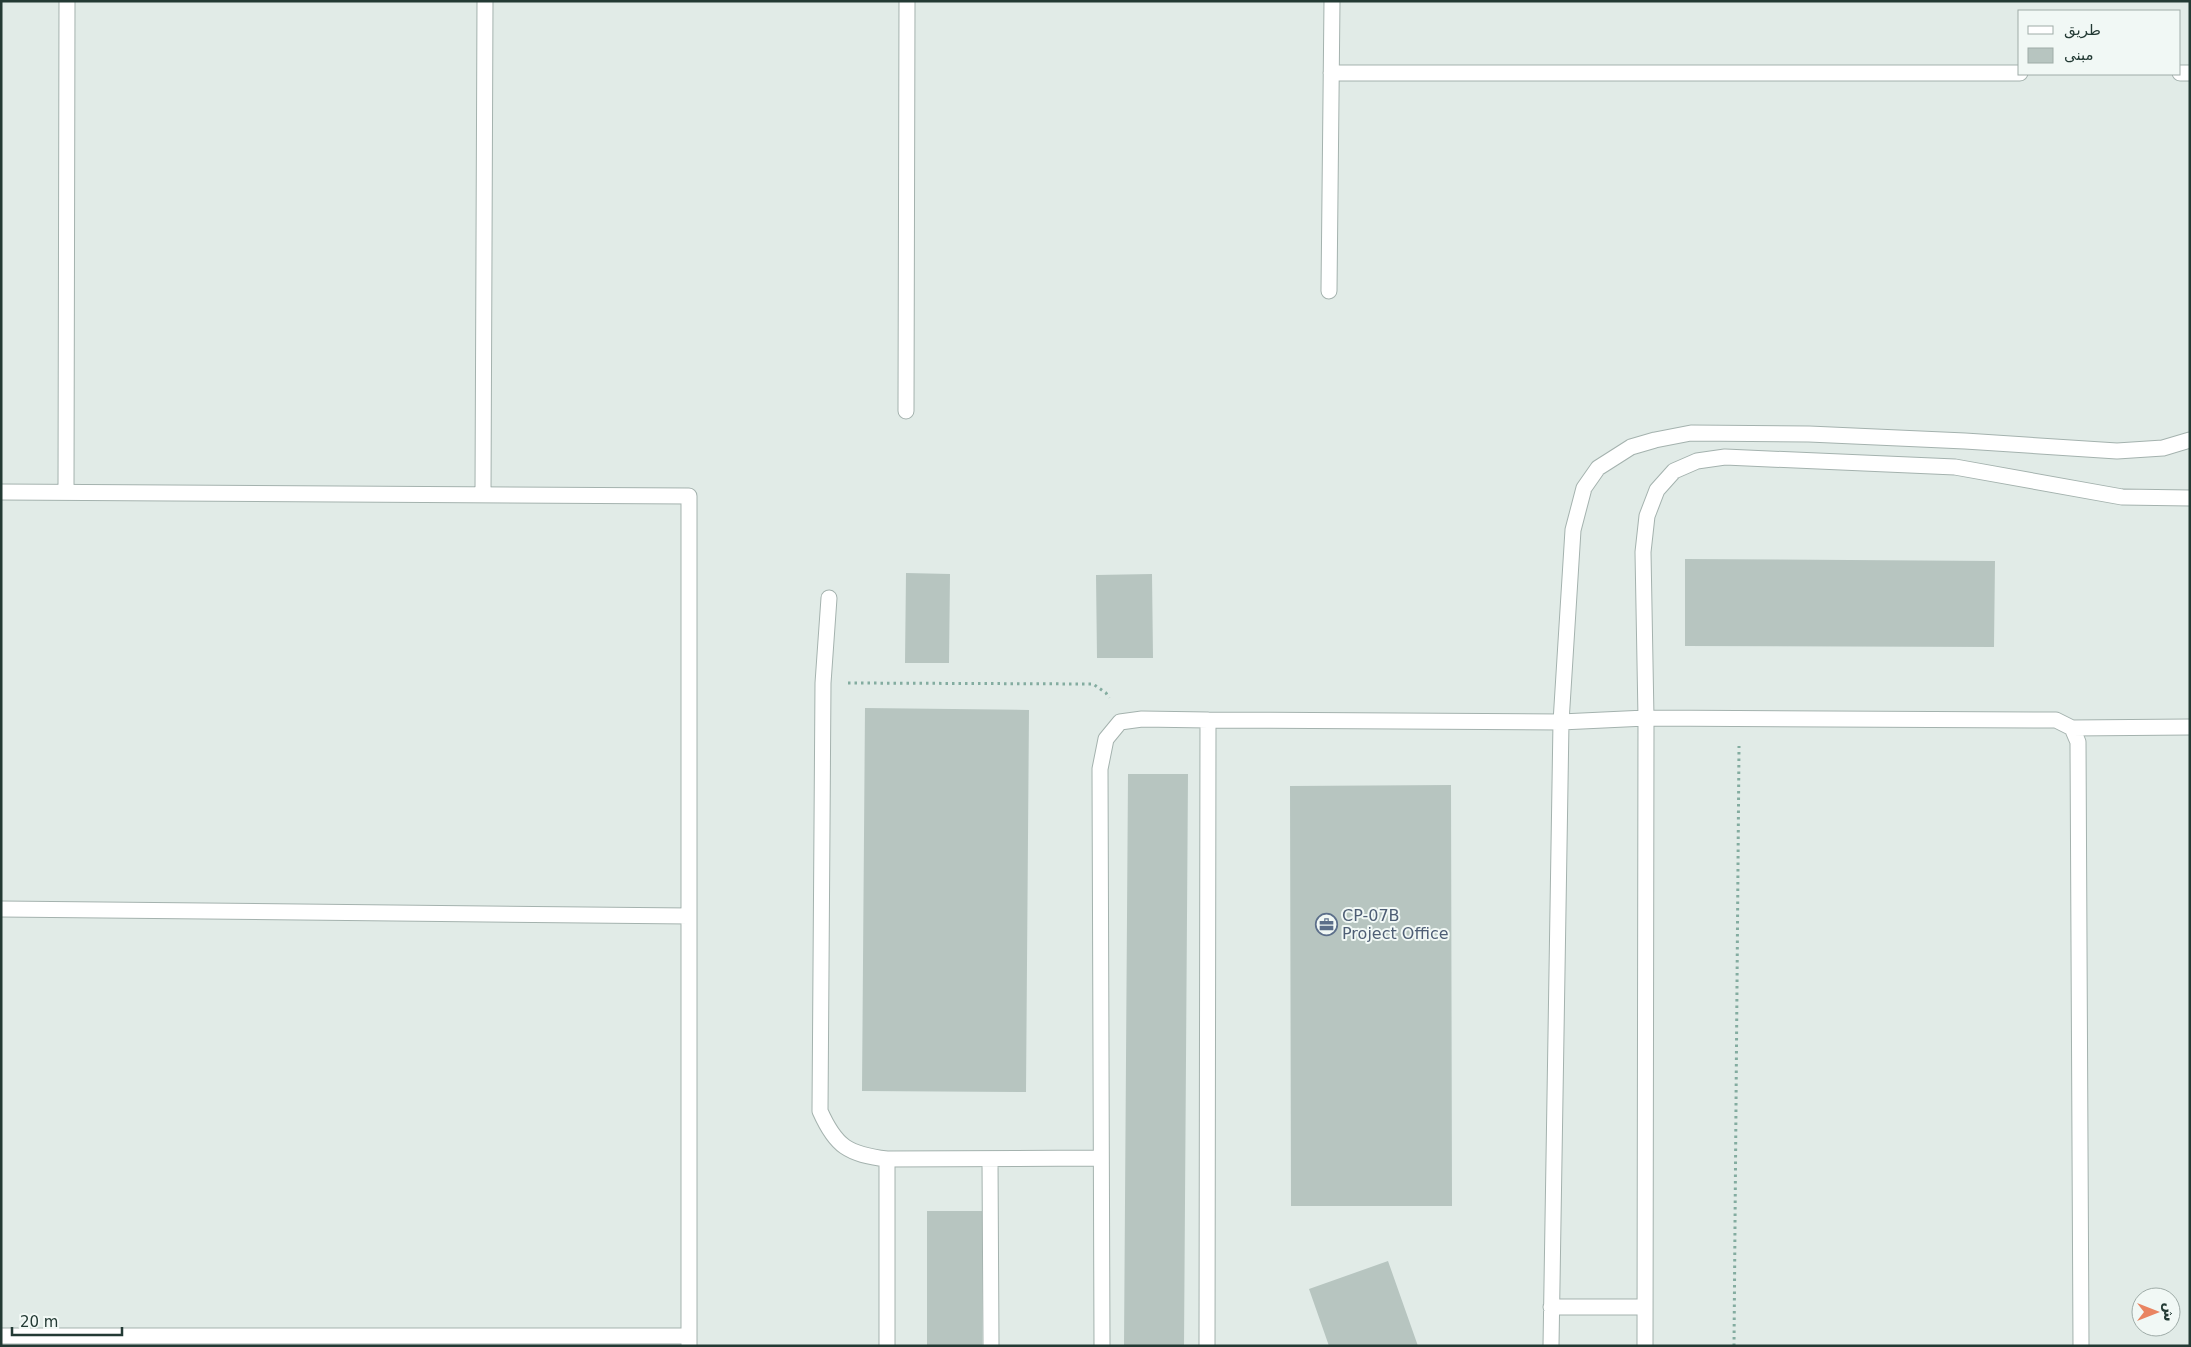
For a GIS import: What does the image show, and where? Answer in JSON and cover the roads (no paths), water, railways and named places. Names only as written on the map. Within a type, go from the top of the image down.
[{"type":"street","points":[[66,492],[67,1]]},
{"type":"street","points":[[483,494],[485,1]]},
{"type":"street","points":[[906,411],[907,1]]},
{"type":"street","points":[[1330,291],[1332,1]]},
{"type":"street","points":[[1331,73],[2018,73]]},
{"type":"street","points":[[1551,1346],[1561,722],[1573,530],[1584,488],[1598,468],[1631,447],[1691,433],[1809,434],[1965,441],[2118,451],[2163,448],[2190,440]]},
{"type":"street","points":[[1809,434],[1809,460]]},
{"type":"street","points":[[1645,1346],[1646,718],[1643,552],[1647,516],[1657,490],[1674,471],[1698,461],[1725,457],[1955,467],[2122,497],[2190,498]]},
{"type":"street","points":[[1,492],[689,496],[689,1341],[1,1336]]},
{"type":"street","points":[[829,598],[823,683],[820,1111],[828,1130],[839,1143],[862,1156],[887,1159],[1100,1158]]},
{"type":"street","points":[[1102,1346],[1100,769],[1106,739],[1120,722],[1142,719],[1561,722],[1646,718],[1739,720],[2056,720],[2072,728],[2190,727]]},
{"type":"street","points":[[1207,1346],[1208,720]]},
{"type":"street","points":[[2072,728],[2078,742],[2081,1346]]},
{"type":"street","points":[[1,909],[689,916]]},
{"type":"street","points":[[887,1159],[887,1346]]},
{"type":"street","points":[[990,1159],[991,1346]]},
{"type":"street","points":[[1551,1306],[1644,1306]]},
{"type":"place","name":"CP-07B Project Office","points":[[1326,924]]}]
